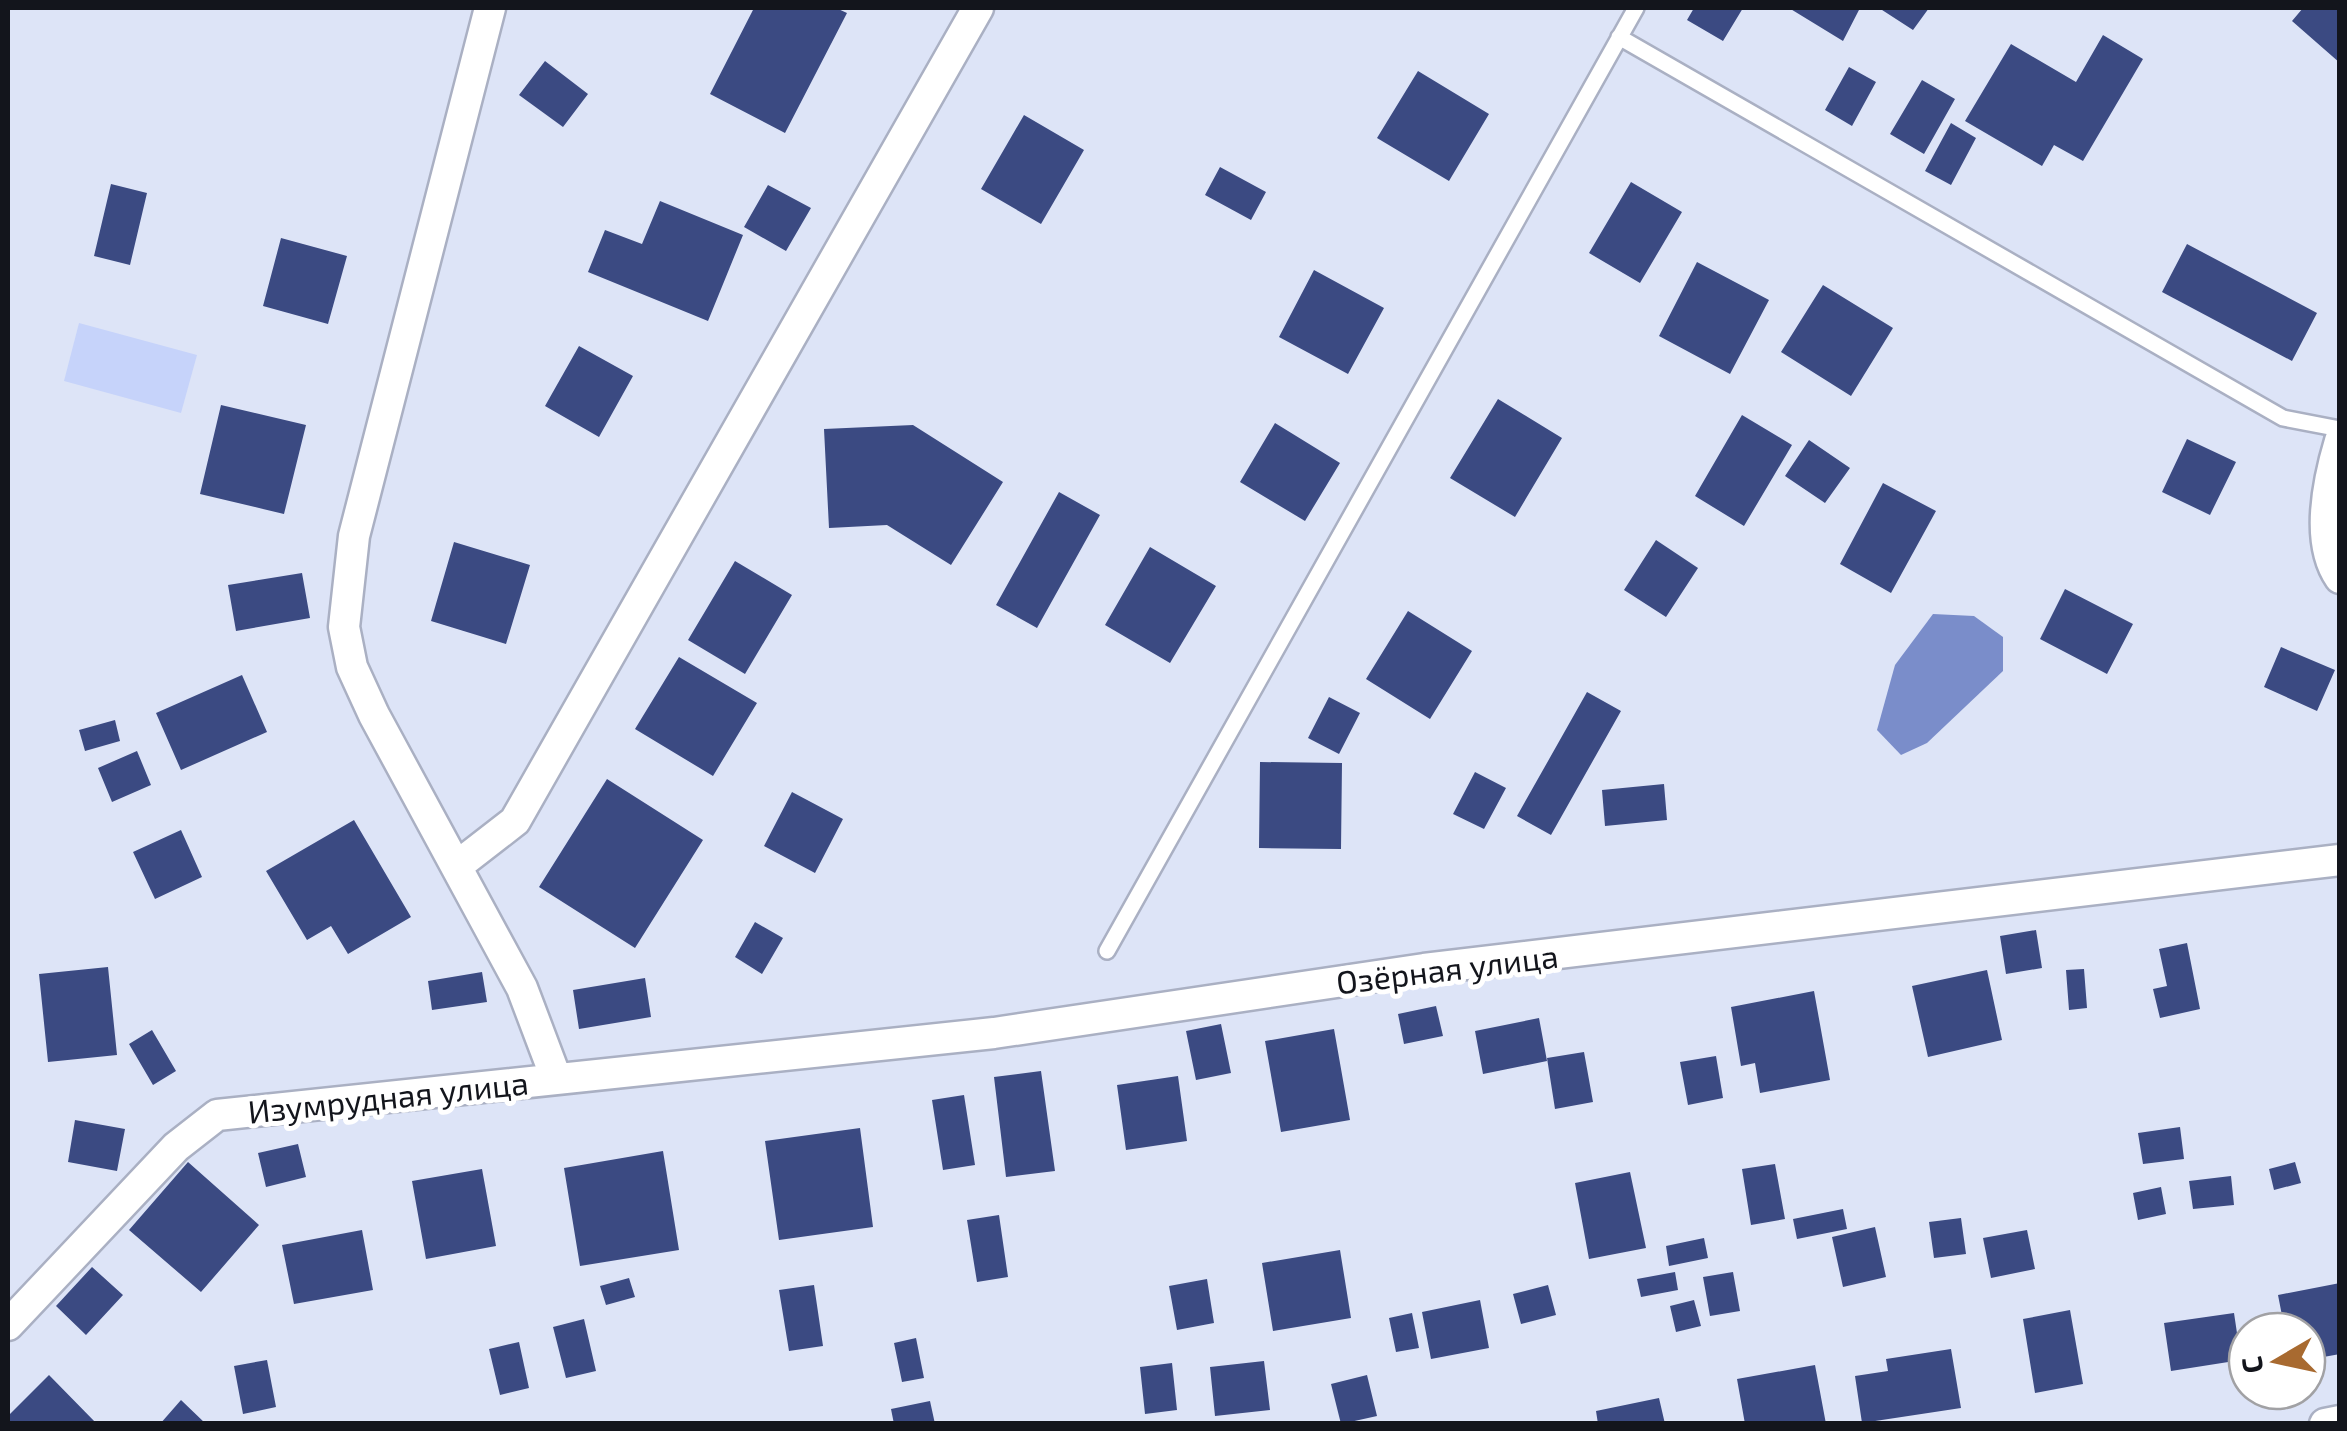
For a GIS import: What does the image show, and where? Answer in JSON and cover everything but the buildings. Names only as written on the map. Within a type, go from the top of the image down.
[{"type":"street","points":[[490,8],[354,536],[344,627],[352,667],[367,699],[522,988],[556,1078]]},
{"type":"street","points":[[457,866],[515,821],[978,8]]},
{"type":"street","points":[[2340,441],[2326,527],[2328,552],[2340,578]]},
{"type":"street","name":"Озёрная улица","points":[[556,1078],[994,1032],[1424,969],[2340,860]]},
{"type":"street","name":"Изумрудная улица","points":[[8,1326],[176,1147],[218,1115],[556,1078]]},
{"type":"street","points":[[2325,1424],[2340,1421]]},
{"type":"lane","points":[[1106,951],[1636,8]]},
{"type":"lane","points":[[1620,37],[2283,418],[2340,430]]},
{"type":"shaded area","points":[[79,323],[197,355],[181,413],[64,381]]},
{"type":"water","points":[[1933,614],[1974,616],[2003,637],[2003,671],[1927,743],[1901,755],[1877,730],[1895,665]]}]
